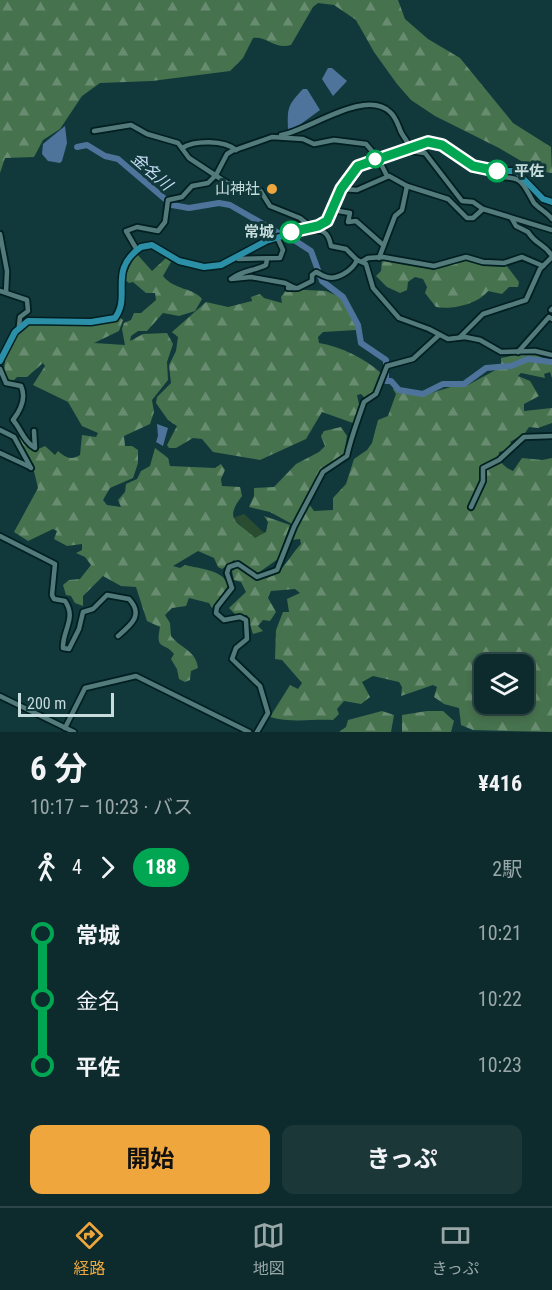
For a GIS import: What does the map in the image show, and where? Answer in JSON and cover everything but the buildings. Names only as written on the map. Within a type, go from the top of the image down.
[{"type":"main road","points":[[0,361],[3,347],[19,326],[34,320],[91,322],[115,318],[121,307],[122,270],[137,250],[147,244],[179,261],[211,268],[277,237],[327,221],[341,189],[358,166],[408,149],[435,142],[473,166],[516,171],[543,199],[552,202]]},
{"type":"street","points":[[137,250],[126,231],[137,227],[158,231],[165,222],[167,202],[182,197],[192,186],[208,183],[216,175],[227,154],[272,137],[295,133],[335,111],[378,105],[388,110],[395,118],[408,149],[425,153],[464,202],[473,202],[483,209],[551,230],[552,219],[535,204],[522,182],[515,177],[499,177],[493,170]]},
{"type":"street","points":[[94,131],[131,125],[147,134],[174,141],[189,158],[227,183],[260,190],[270,206],[300,218],[311,228],[325,232],[331,246],[346,249],[357,260],[379,258],[411,260],[434,266],[466,257],[483,262],[504,263],[522,257],[543,266]]},
{"type":"street","points":[[272,137],[303,139],[318,144],[334,140],[366,144],[378,158],[387,176],[407,186],[448,199],[467,218],[473,218],[483,209]]},
{"type":"street","points":[[182,148],[194,142],[227,144],[236,150]]},
{"type":"street","points":[[341,189],[357,190],[387,176]]},
{"type":"street","points":[[379,258],[382,244],[395,216],[402,210],[407,186]]},
{"type":"street","points":[[448,199],[456,194]]},
{"type":"street","points":[[333,210],[350,213],[348,222],[356,221],[377,237],[382,244]]},
{"type":"street","points":[[460,337],[483,314],[526,300],[543,266],[552,256],[546,248],[532,241],[528,232],[516,226],[512,219]]},
{"type":"street","points":[[0,234],[7,272],[3,291],[27,300],[28,311],[20,316],[19,326]]},
{"type":"street","points":[[236,257],[276,259],[282,255],[277,237]]},
{"type":"street","points":[[267,259],[266,265],[256,270],[248,269],[231,279],[250,277],[285,283],[295,288]]},
{"type":"street","points":[[288,288],[295,288],[312,281],[312,275],[319,273],[329,277],[342,275],[349,271],[357,260]]},
{"type":"street","points":[[363,261],[368,266],[373,288],[399,318],[429,329],[438,336],[448,339],[460,337],[480,340],[501,352],[535,351],[552,355]]},
{"type":"street","points":[[518,352],[549,317],[552,319]]},
{"type":"street","points":[[257,732],[268,713],[260,686],[232,659],[236,648],[247,639],[246,620],[240,617],[224,620],[216,613],[217,607],[232,588],[227,573],[229,567],[238,564],[257,577],[277,570],[291,533],[323,472],[347,456],[363,405],[376,394],[387,366],[414,358],[438,336]]},
{"type":"street","points":[[0,369],[6,383],[21,386],[24,391],[20,411],[13,420],[21,428],[23,437],[35,448],[34,431]]},
{"type":"street","points":[[0,430],[14,437],[31,468],[0,453]]},
{"type":"street","points":[[471,507],[483,481],[483,468],[499,460],[524,436],[552,436]]},
{"type":"street","points":[[0,536],[55,564],[52,595],[54,599],[65,601],[68,606],[70,624],[63,648],[69,649],[83,612],[93,609],[107,594],[129,599],[137,617],[136,621],[118,636]]},
{"type":"street","points":[[66,728],[85,688],[136,676],[249,732]]},
{"type":"street","points":[[0,696],[74,732]]},
{"type":"green space","points":[[0,0],[398,0],[405,19],[428,39],[460,58],[513,123],[551,147],[552,173],[538,171],[499,148],[435,116],[411,100],[374,52],[356,20],[334,5],[318,3],[313,7],[291,45],[280,46],[263,39],[253,38],[243,58],[230,71],[152,81],[100,83],[82,96],[60,129],[43,140],[34,157],[5,158],[0,173]]},
{"type":"green space","points":[[136,253],[152,271],[166,258],[171,262],[163,276],[173,284],[202,299],[195,311],[179,316],[163,313],[147,331],[138,331],[131,336],[130,341],[143,334],[167,333],[173,344],[167,362],[168,380],[152,400],[154,412],[150,424],[124,436],[125,446],[132,446],[138,450],[138,463],[133,478],[110,488],[103,500],[107,505],[121,507],[118,500],[125,492],[126,484],[137,479],[141,471],[150,466],[155,448],[168,458],[170,466],[215,468],[221,464],[225,470],[221,479],[222,486],[240,487],[242,496],[236,504],[233,516],[238,524],[255,538],[266,532],[268,522],[264,516],[290,525],[278,559],[258,573],[234,560],[222,569],[218,567],[214,558],[198,551],[173,566],[180,568],[185,565],[216,573],[226,580],[228,586],[212,608],[209,603],[189,598],[186,606],[172,608],[165,615],[170,623],[171,636],[191,653],[197,662],[198,668],[191,671],[190,680],[185,682],[179,679],[177,669],[171,659],[174,654],[160,643],[160,627],[147,621],[136,587],[121,586],[103,576],[83,596],[83,606],[75,603],[71,596],[66,595],[63,585],[69,580],[80,579],[91,565],[85,557],[76,553],[82,550],[82,544],[67,546],[54,539],[57,531],[53,529],[28,541],[14,532],[38,488],[33,467],[18,439],[21,437],[34,451],[45,446],[55,455],[58,451],[74,458],[80,455],[82,435],[96,437],[98,433],[82,426],[68,402],[33,385],[45,366],[43,363],[27,377],[17,377],[11,383],[6,380],[5,363],[9,346],[19,332],[33,323],[100,324],[110,323],[119,317],[123,320],[119,331],[94,343],[125,345],[122,329],[124,323],[131,320],[134,313],[141,313],[156,300],[155,293],[146,293],[133,282],[129,283],[124,279]]},
{"type":"green space","points":[[462,258],[483,264],[506,265],[519,282],[518,287],[509,287],[502,294],[488,291],[471,303],[442,308],[436,307],[425,293],[427,287],[423,279],[415,277],[408,282],[407,290],[400,293],[387,287],[376,276],[381,271],[382,260],[411,261],[436,268]]},
{"type":"green space","points":[[287,289],[326,291],[342,298],[357,326],[356,330],[323,332],[318,337],[319,343],[344,350],[381,373],[378,390],[365,398],[361,394],[357,395],[360,409],[353,423],[322,412],[306,439],[260,460],[213,452],[202,439],[193,438],[176,448],[169,448],[167,445],[177,426],[168,420],[156,403],[157,397],[171,383],[169,365],[176,351],[178,337],[172,332],[206,302],[228,307],[252,301],[251,297],[260,294],[264,298],[282,303],[281,297]]},
{"type":"green space","points":[[531,352],[552,363],[552,378],[550,372],[544,374],[545,378],[521,373],[518,376],[530,381],[539,396],[524,404],[524,411],[552,408],[552,423],[538,428],[529,427],[525,433],[510,442],[513,445],[499,452],[499,455],[502,463],[513,471],[522,458],[542,460],[552,458],[552,732],[473,730],[461,725],[459,708],[444,704],[434,697],[437,687],[433,685],[401,696],[402,687],[399,682],[373,676],[362,682],[370,697],[361,704],[344,701],[337,709],[339,714],[333,720],[293,720],[270,717],[290,685],[298,689],[302,683],[282,660],[275,659],[276,630],[283,612],[289,612],[287,599],[300,593],[295,589],[271,591],[268,598],[276,612],[270,621],[263,620],[258,626],[263,631],[253,634],[247,615],[237,616],[229,608],[246,592],[241,582],[234,580],[232,571],[237,568],[255,577],[266,578],[283,567],[301,544],[300,539],[291,540],[309,504],[314,511],[333,510],[333,498],[346,484],[354,459],[367,450],[372,443],[378,420],[388,416],[396,394],[393,389],[395,387],[406,393],[424,395],[451,387],[468,385],[501,367],[501,358]]},
{"type":"green space","points":[[341,427],[347,436],[344,455],[322,471],[308,500],[303,504],[292,524],[270,512],[249,507],[254,496],[254,488],[274,487],[296,464],[319,452],[325,446],[321,436],[324,431]]},
{"type":"green space","points":[[244,514],[266,533],[255,539],[233,518]]},
{"type":"green space","points":[[382,711],[394,715],[391,732],[339,732],[346,727],[348,720]]},
{"type":"green space","points":[[443,711],[454,721],[451,732],[402,732],[402,715]]},
{"type":"water","points":[[328,68],[332,68],[347,81],[333,96],[322,79]]},
{"type":"water","points":[[303,89],[307,89],[320,110],[290,132],[288,130],[288,111],[294,99]]},
{"type":"water","points":[[65,126],[67,143],[62,161],[60,163],[48,161],[42,154],[43,144]]},
{"type":"water","points":[[157,424],[168,428],[163,446],[156,442]]},
{"type":"waterway","name":"金名川","points":[[77,147],[87,145],[105,156],[118,159],[172,205],[189,208],[219,203],[230,205],[277,232]]},
{"type":"waterway","name":"金名川","points":[[291,238],[311,251],[322,281],[343,297],[358,325],[361,343],[386,360],[386,366]]},
{"type":"waterway","name":"金名川","points":[[386,374],[386,381],[391,381],[399,390],[423,394],[443,384],[464,384],[486,368],[511,366],[528,359],[552,362]]},
{"type":"bus line","name":"188","points":[[291,232],[318,226],[327,221],[341,189],[358,166],[428,142],[442,145],[473,166],[497,171]]},
{"type":"place","name":"平佐","points":[[497,171]]},
{"type":"place","name":"山神社","points":[[272,189]]},
{"type":"place","name":"常城","points":[[291,232]]}]
